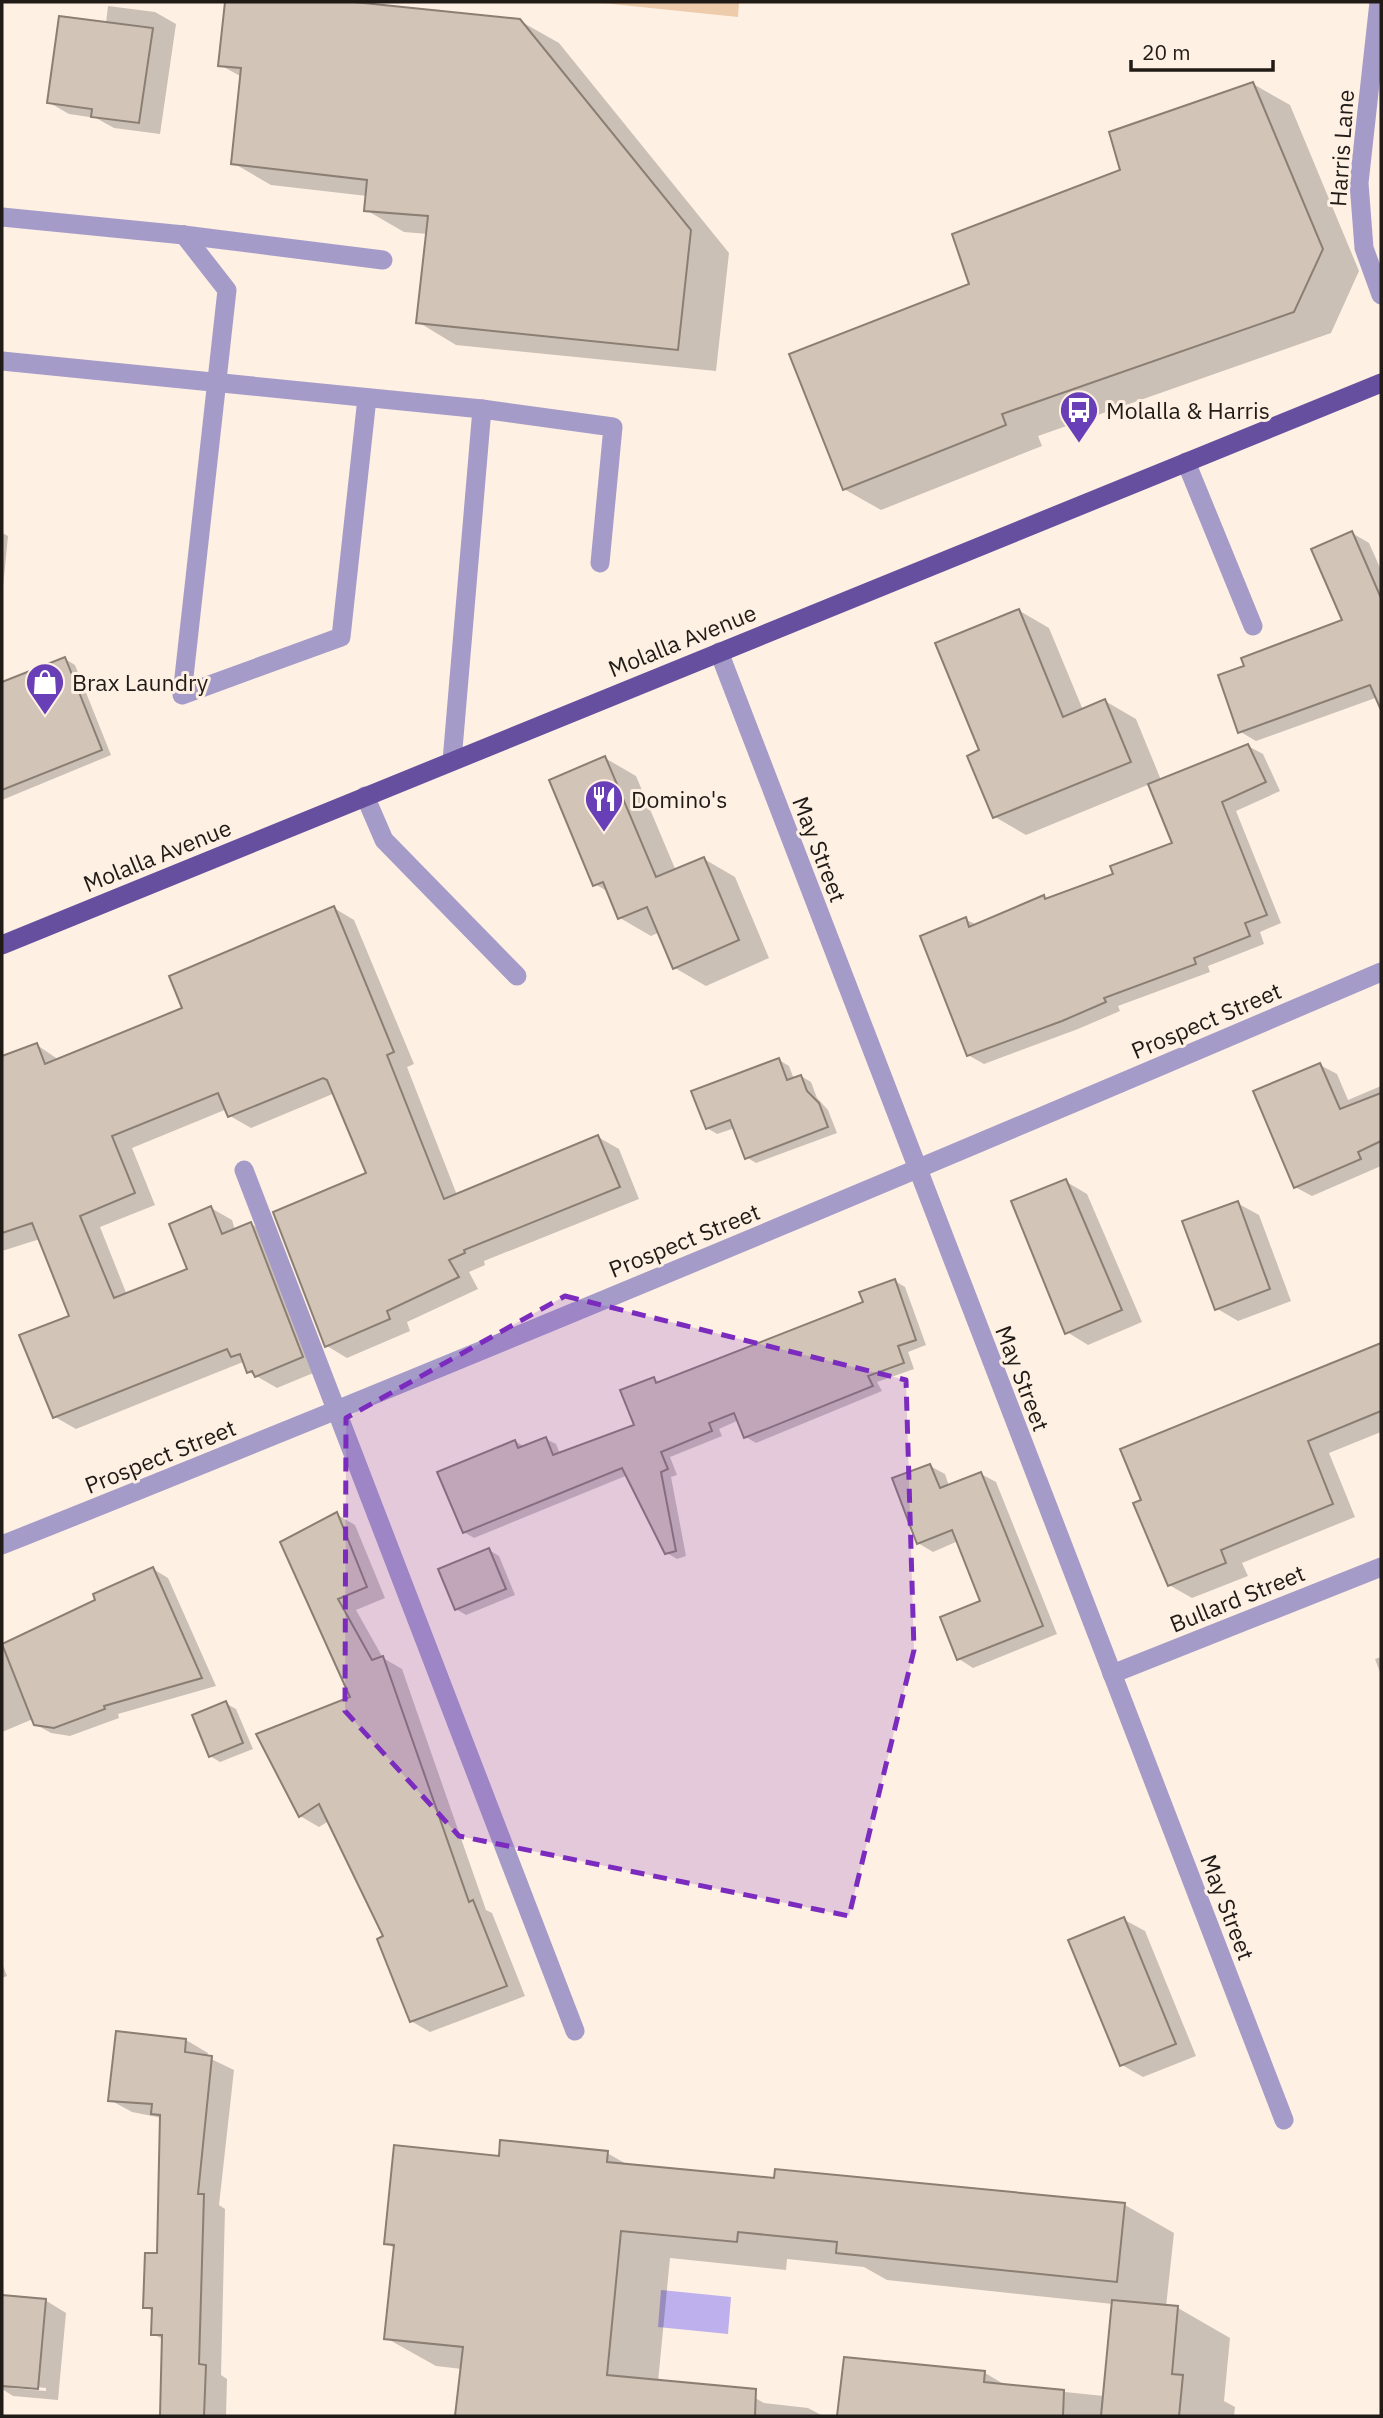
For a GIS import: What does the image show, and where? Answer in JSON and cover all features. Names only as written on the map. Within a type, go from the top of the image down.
[{"type":"main road","name":"Molalla Avenue","points":[[2,945],[1381,383]]},
{"type":"street","name":"Harris Lane","points":[[1379,2],[1359,183],[1364,248],[1381,295]]},
{"type":"street","points":[[2,216],[383,260]]},
{"type":"street","points":[[184,235],[227,290],[219,383],[182,695],[341,637],[367,397]]},
{"type":"street","points":[[2,361],[482,409],[613,427],[600,564]]},
{"type":"street","points":[[452,761],[482,409]]},
{"type":"street","points":[[1186,462],[1253,626]]},
{"type":"street","name":"May Street","points":[[719,652],[1284,2120]]},
{"type":"street","points":[[365,796],[384,840],[517,976]]},
{"type":"street","name":"Prospect Street","points":[[2,1545],[339,1411],[917,1171],[1381,971]]},
{"type":"street","points":[[244,1170],[339,1411],[575,2031]]},
{"type":"street","name":"Bullard Street","points":[[1112,1674],[1381,1567]]},
{"type":"highlighted area","points":[[565,1296],[906,1380],[914,1650],[849,1916],[459,1836],[345,1711],[346,1418]]},
{"type":"shaded area","points":[[592,2],[739,2],[738,17]]},
{"type":"shaded area","points":[[661,2290],[731,2297],[728,2334],[658,2327]]},
{"type":"building","points":[[225,2],[354,2],[520,19],[691,230],[678,350],[416,323],[428,216],[364,211],[367,180],[231,164],[241,68],[218,66]]},
{"type":"building","points":[[59,16],[153,28],[139,123],[91,117],[92,109],[47,103]]},
{"type":"building","points":[[1253,82],[1323,249],[1294,312],[1002,414],[1006,425],[843,490],[789,354],[969,284],[952,234],[1120,170],[1109,132]]},
{"type":"building","points":[[1352,531],[1381,598],[1381,710],[1370,685],[1238,733],[1218,675],[1244,666],[1241,658],[1342,620],[1311,549]]},
{"type":"building","points":[[1019,609],[1063,717],[1105,699],[1131,762],[993,818],[967,756],[979,750],[935,643]]},
{"type":"building","name":"Brax Laundry","points":[[65,657],[102,750],[2,790],[2,682]]},
{"type":"building","points":[[1248,744],[1266,782],[1222,802],[1267,915],[1245,923],[1250,936],[1194,958],[1196,964],[1104,998],[1106,1002],[1062,1021],[967,1056],[920,936],[966,917],[969,927],[1044,895],[1045,899],[1113,874],[1110,866],[1172,843],[1148,784]]},
{"type":"building","points":[[605,756],[656,877],[704,857],[739,940],[673,969],[647,907],[618,919],[603,882],[593,886],[549,780]]},
{"type":"building","points":[[334,906],[394,1052],[387,1055],[444,1199],[598,1135],[620,1187],[464,1250],[465,1253],[449,1260],[459,1277],[387,1311],[390,1319],[325,1347],[273,1212],[366,1173],[327,1080],[323,1078],[228,1117],[218,1093],[112,1136],[135,1193],[80,1216],[114,1298],[187,1269],[169,1224],[211,1206],[222,1234],[251,1222],[303,1357],[255,1377],[252,1371],[247,1373],[240,1354],[231,1357],[227,1349],[53,1418],[19,1335],[69,1316],[32,1223],[2,1233],[2,1056],[37,1043],[45,1064],[182,1008],[169,976]]},
{"type":"building","points":[[779,1058],[787,1080],[801,1075],[807,1091],[819,1103],[828,1127],[745,1159],[730,1120],[706,1129],[691,1091]]},
{"type":"building","points":[[1320,1063],[1340,1109],[1381,1093],[1381,1141],[1358,1152],[1361,1159],[1294,1188],[1253,1091]]},
{"type":"building","points":[[1066,1179],[1122,1310],[1065,1334],[1011,1201]]},
{"type":"building","points":[[1238,1201],[1270,1289],[1215,1310],[1182,1221]]},
{"type":"building","points":[[895,1279],[916,1340],[898,1346],[904,1363],[868,1376],[873,1386],[744,1438],[734,1413],[709,1423],[712,1431],[661,1452],[668,1469],[661,1472],[676,1551],[665,1554],[622,1468],[463,1533],[437,1472],[515,1440],[518,1448],[546,1437],[553,1455],[634,1425],[620,1390],[654,1377],[656,1383],[863,1302],[859,1292]]},
{"type":"building","points":[[1381,1343],[1381,1411],[1308,1441],[1333,1504],[1221,1550],[1226,1563],[1168,1586],[1133,1503],[1141,1500],[1120,1449]]},
{"type":"building","points":[[930,1464],[940,1488],[981,1472],[1043,1626],[957,1660],[940,1617],[980,1601],[952,1530],[917,1544],[892,1478]]},
{"type":"building","points":[[337,1512],[367,1587],[338,1599],[372,1660],[383,1656],[469,1902],[473,1900],[507,1986],[410,2022],[377,1939],[383,1936],[319,1804],[299,1817],[256,1734],[350,1697],[280,1542]]},
{"type":"building","points":[[489,1548],[506,1589],[455,1610],[438,1569]]},
{"type":"building","points":[[153,1567],[202,1678],[104,1706],[105,1709],[54,1728],[34,1725],[2,1644],[95,1600],[93,1594]]},
{"type":"building","points":[[226,1701],[243,1743],[209,1757],[192,1715]]},
{"type":"building","points":[[1124,1917],[1176,2044],[1120,2066],[1068,1940]]},
{"type":"building","points":[[116,2031],[186,2039],[185,2052],[212,2056],[198,2194],[204,2194],[199,2364],[206,2365],[204,2416],[160,2416],[162,2335],[151,2335],[152,2308],[143,2308],[145,2253],[157,2253],[160,2115],[151,2114],[152,2104],[108,2101]]},
{"type":"building","points":[[500,2140],[608,2151],[607,2162],[774,2178],[775,2169],[1125,2203],[1117,2282],[836,2253],[837,2242],[738,2232],[737,2242],[621,2231],[607,2375],[756,2389],[755,2416],[455,2416],[463,2347],[384,2339],[394,2245],[384,2244],[394,2145],[499,2156]]},
{"type":"building","points":[[2,2295],[46,2299],[38,2389],[2,2386]]},
{"type":"building","points":[[1112,2300],[1178,2306],[1172,2374],[1183,2375],[1179,2416],[1101,2416]]},
{"type":"building","points":[[844,2357],[985,2371],[984,2382],[1064,2390],[1063,2416],[837,2416]]},
{"type":"place","name":"Molalla & Harris","points":[[1079,444]]},
{"type":"place","name":"Brax Laundry","points":[[45,716]]},
{"type":"place","name":"Domino's","points":[[604,833]]}]
